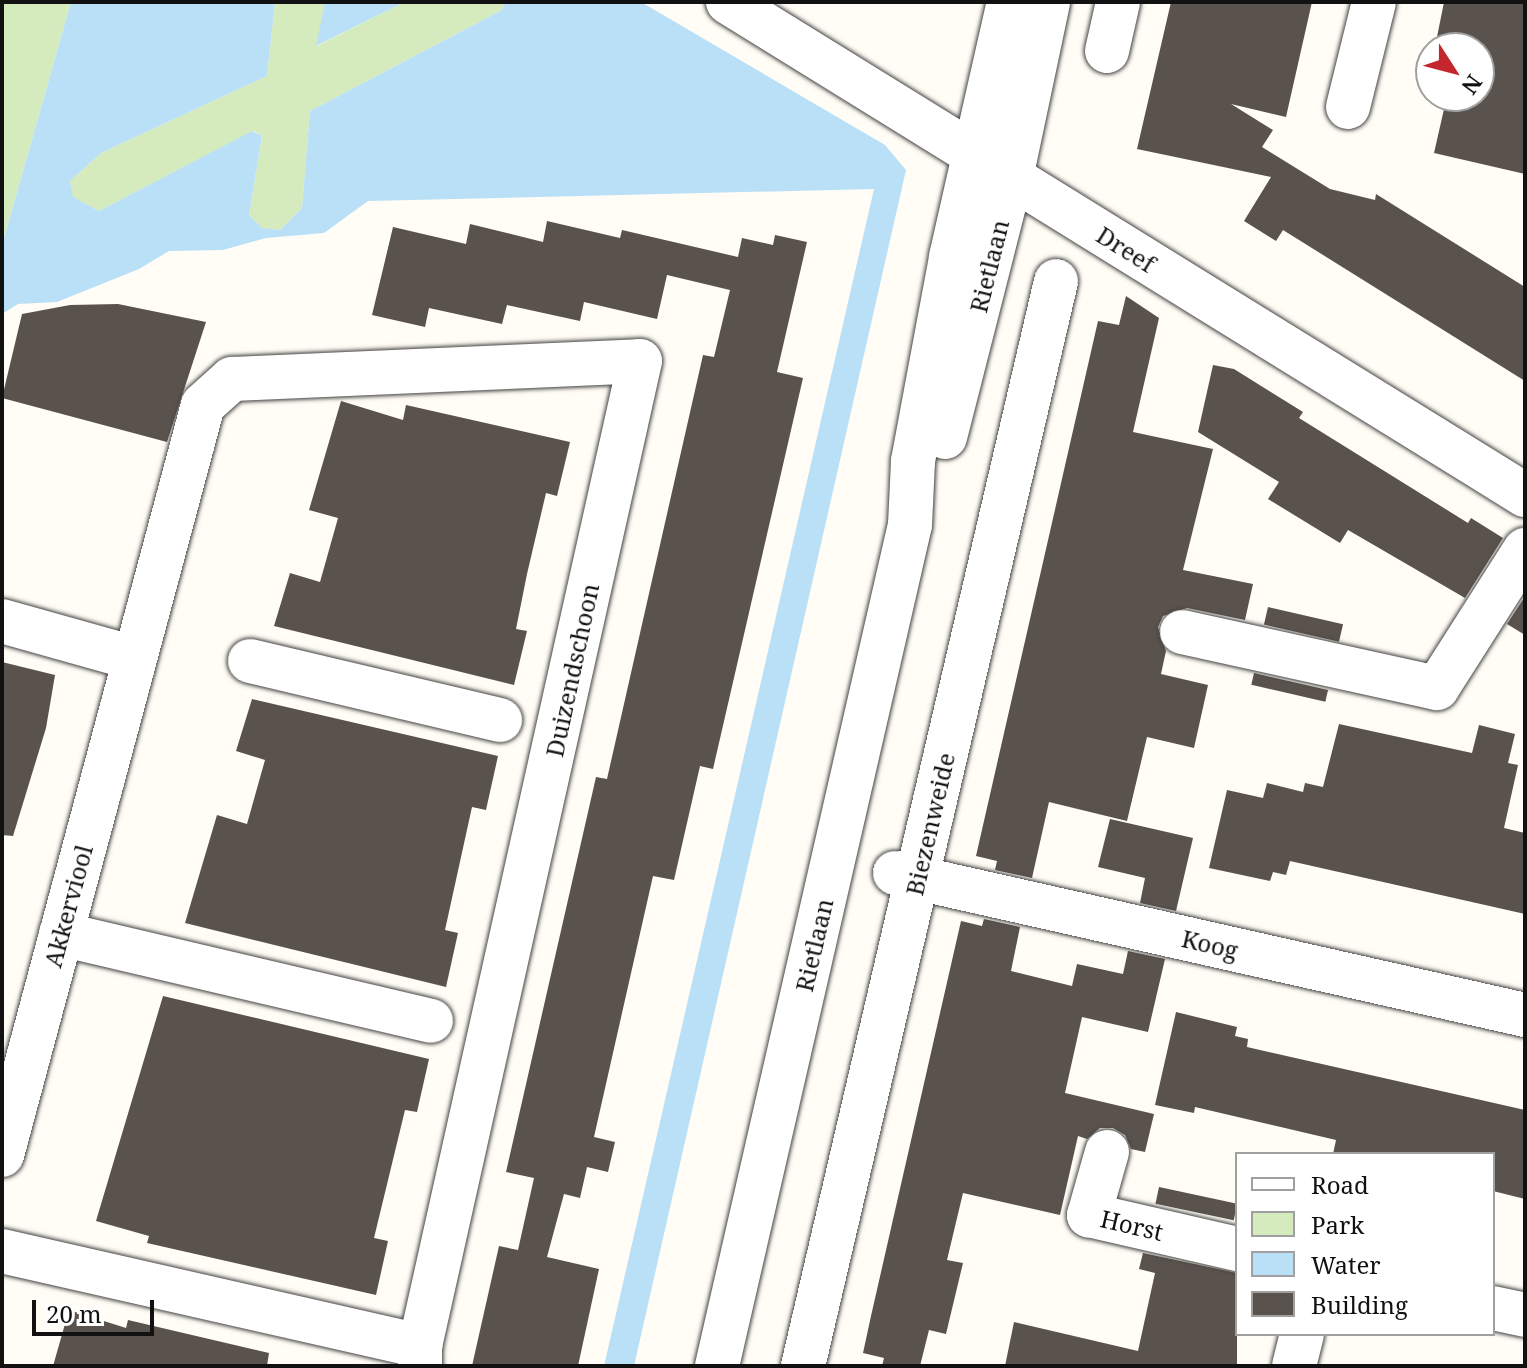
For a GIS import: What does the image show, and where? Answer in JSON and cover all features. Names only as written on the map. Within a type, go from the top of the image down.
[{"type":"street","name":"Dreef","points":[[728,2],[1525,495]]},
{"type":"street","name":"Rietlaan","points":[[717,1366],[910,525],[913,461],[971,154],[1009,2]]},
{"type":"street","name":"Rietlaan","points":[[910,525],[937,465],[1011,178],[1048,2]]},
{"type":"street","points":[[1107,51],[1118,2]]},
{"type":"street","points":[[1348,107],[1374,2]]},
{"type":"street","name":"Biezenweide","points":[[803,1366],[907,876],[1056,281]]},
{"type":"street","name":"Duizendschoon","points":[[2,1251],[420,1356],[640,361],[264,377]]},
{"type":"street","name":"Akkerviool","points":[[2,1155],[203,405],[232,379],[264,377]]},
{"type":"street","points":[[1182,632],[1437,688],[1525,550]]},
{"type":"street","points":[[2,621],[134,658]]},
{"type":"street","points":[[250,661],[500,720]]},
{"type":"street","name":"Koog","points":[[907,876],[1525,1015]]},
{"type":"street","points":[[61,934],[431,1021]]},
{"type":"street","name":"Horst","points":[[1107,1152],[1089,1215],[1235,1249]]},
{"type":"street","points":[[1495,1308],[1525,1315]]},
{"type":"street","points":[[1294,1366],[1302,1336]]},
{"type":"green space","points":[[2,2],[71,2],[2,245]]},
{"type":"green space","points":[[275,2],[325,2],[317,46],[405,2],[506,2],[502,10],[310,111],[302,208],[280,230],[262,229],[249,215],[262,136],[253,131],[99,211],[72,197],[70,181],[101,153],[267,76]]},
{"type":"water","points":[[71,2],[275,2],[267,76],[101,153],[70,181],[73,197],[99,211],[252,131],[262,136],[249,215],[262,228],[280,230],[302,208],[310,111],[502,10],[506,2],[641,2],[885,145],[906,170],[634,1366],[604,1366],[874,189],[368,201],[324,233],[266,238],[223,250],[169,251],[139,269],[57,302],[18,304],[2,314],[2,245]]},
{"type":"water","points":[[325,2],[405,2],[316,46]]},
{"type":"building","points":[[1171,2],[1312,2],[1286,117],[1231,104],[1273,130],[1262,147],[1330,189],[1375,200],[1376,194],[1525,287],[1525,381],[1283,230],[1276,241],[1244,221],[1271,177],[1137,149]]},
{"type":"building","points":[[1444,2],[1525,2],[1525,174],[1434,153],[1443,112],[1495,112],[1495,32],[1438,32]]},
{"type":"building","points":[[547,221],[620,238],[622,230],[738,257],[742,238],[773,245],[775,235],[807,242],[777,372],[803,378],[713,769],[700,766],[674,880],[653,876],[594,1137],[615,1142],[608,1172],[587,1167],[580,1198],[564,1194],[547,1257],[599,1269],[578,1366],[472,1366],[499,1246],[518,1250],[534,1178],[506,1172],[596,777],[607,779],[703,355],[714,357],[730,290],[667,275],[657,319],[584,302],[580,321],[507,305],[502,324],[429,308],[425,327],[372,315],[393,227],[466,244],[470,224],[543,242]]},
{"type":"building","points":[[1126,296],[1159,318],[1133,432],[1213,449],[1183,570],[1253,584],[1245,620],[1187,608],[1163,616],[1158,627],[1166,651],[1161,674],[1208,685],[1194,748],[1147,737],[1127,821],[1049,802],[1032,878],[995,870],[997,861],[976,856],[1098,321],[1119,325]]},
{"type":"building","points":[[118,304],[206,322],[167,442],[2,398],[22,314],[70,305]]},
{"type":"building","points":[[1213,365],[1234,369],[1303,412],[1299,418],[1468,523],[1471,518],[1503,538],[1465,598],[1348,530],[1340,543],[1268,499],[1279,482],[1198,432]]},
{"type":"building","points":[[341,401],[403,420],[406,405],[570,442],[557,496],[546,493],[527,574],[516,629],[527,631],[514,685],[274,626],[290,573],[320,582],[338,518],[309,510]]},
{"type":"building","points":[[1525,599],[1525,635],[1507,624]]},
{"type":"building","points":[[1268,607],[1343,624],[1339,642],[1264,625]]},
{"type":"building","points":[[2,662],[55,675],[46,728],[13,836],[2,835]]},
{"type":"building","points":[[1254,673],[1328,690],[1325,702],[1251,685]]},
{"type":"building","points":[[252,699],[498,756],[486,810],[472,807],[445,930],[458,933],[446,987],[185,923],[217,815],[247,824],[265,760],[236,751]]},
{"type":"building","points":[[1339,724],[1472,753],[1479,725],[1515,734],[1508,763],[1518,765],[1504,828],[1525,833],[1525,914],[1290,861],[1286,875],[1273,872],[1270,881],[1209,868],[1227,790],[1263,798],[1267,783],[1303,792],[1305,783],[1323,787]]},
{"type":"building","points":[[1110,819],[1193,838],[1176,911],[1140,903],[1145,878],[1098,867]]},
{"type":"building","points":[[984,919],[1020,927],[1011,971],[1072,986],[1077,964],[1123,974],[1128,951],[1165,959],[1148,1032],[1082,1017],[1065,1093],[1154,1114],[1145,1152],[1131,1149],[1125,1135],[1113,1128],[1100,1128],[1087,1139],[1078,1136],[1060,1215],[963,1193],[947,1260],[963,1263],[946,1334],[929,1330],[920,1366],[882,1366],[884,1358],[863,1353],[961,921],[982,926]]},
{"type":"building","points":[[163,996],[429,1059],[417,1112],[405,1110],[374,1238],[388,1241],[376,1295],[147,1243],[149,1236],[96,1221]]},
{"type":"building","points":[[1176,1012],[1237,1027],[1235,1036],[1248,1039],[1247,1047],[1525,1110],[1525,1199],[1495,1192],[1495,1152],[1333,1152],[1336,1140],[1195,1107],[1194,1113],[1155,1105]]},
{"type":"building","points":[[1159,1187],[1235,1203],[1235,1214],[1234,1220],[1155,1204]]},
{"type":"building","points":[[1143,1253],[1235,1273],[1237,1366],[1005,1366],[1014,1322],[1138,1351],[1155,1273],[1139,1269]]},
{"type":"building","points":[[69,1310],[126,1328],[128,1320],[269,1353],[267,1366],[53,1366]]}]
